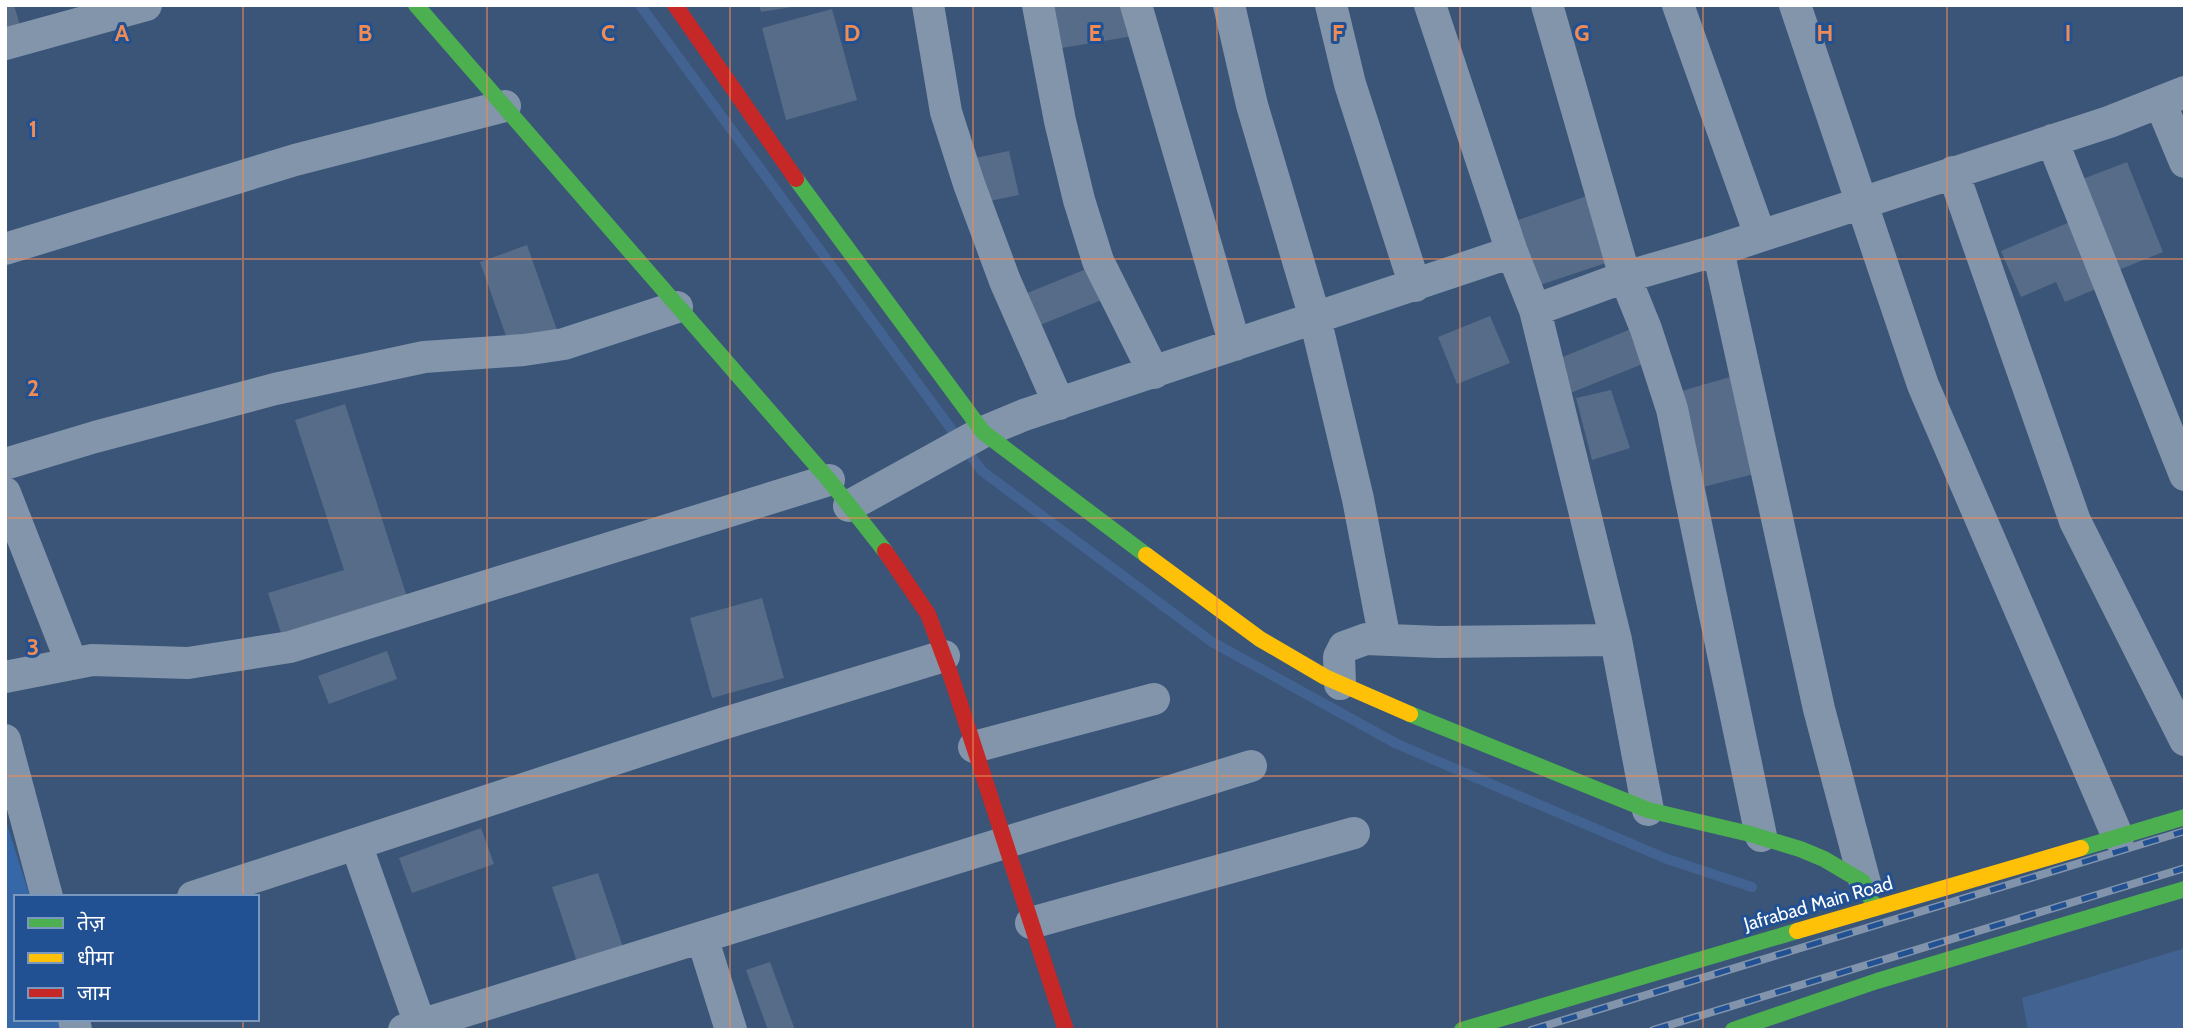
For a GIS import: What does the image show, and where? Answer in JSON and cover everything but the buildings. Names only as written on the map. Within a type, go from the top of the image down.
[{"type":"street","points":[[5,44],[146,5]]},
{"type":"street","points":[[416,5],[829,480],[893,561],[928,614],[1066,1030]]},
{"type":"street","points":[[675,5],[968,440],[1260,639],[1340,684],[1420,719],[1648,810],[1761,836],[1822,859],[1870,896]]},
{"type":"street","points":[[928,5],[946,113],[969,184],[1005,281],[1059,404]]},
{"type":"street","points":[[1038,5],[1060,121],[1079,200],[1098,261],[1154,373]]},
{"type":"street","points":[[1136,5],[1235,345]]},
{"type":"street","points":[[1229,5],[1252,105],[1315,318],[1357,499],[1385,640]]},
{"type":"street","points":[[1331,5],[1350,85],[1415,286]]},
{"type":"street","points":[[1430,5],[1512,252],[1535,310],[1616,640],[1648,810]]},
{"type":"street","points":[[1547,5],[1625,277],[1646,329],[1672,409],[1761,836]]},
{"type":"street","points":[[1678,5],[1760,235]]},
{"type":"street","points":[[1795,5],[1923,385],[2118,836]]},
{"type":"street","points":[[1535,310],[1625,277],[1718,250],[2109,122],[2172,97],[2185,162]]},
{"type":"street","points":[[5,249],[295,160],[505,106]]},
{"type":"street","points":[[2052,140],[2185,475]]},
{"type":"street","points":[[1953,172],[2075,521],[2185,740]]},
{"type":"street","points":[[1718,250],[1819,709],[1870,896]]},
{"type":"street","points":[[849,506],[968,440],[1024,415],[1512,252]]},
{"type":"street","points":[[5,464],[275,388],[424,357],[524,350],[564,344],[677,307]]},
{"type":"street","points":[[5,677],[92,660],[188,663],[290,647],[829,480]]},
{"type":"street","points":[[5,493],[72,664]]},
{"type":"street","points":[[1340,684],[1339,657],[1344,647],[1366,639],[1438,642],[1616,640]]},
{"type":"street","points":[[199,895],[722,724],[944,656]]},
{"type":"street","points":[[974,747],[1154,699]]},
{"type":"street","points":[[5,740],[46,895]]},
{"type":"street","points":[[356,844],[415,1028],[1251,766]]},
{"type":"street","name":"Jafrabad Main Road","points":[[1462,1030],[1870,896],[2118,836],[2185,817]]},
{"type":"street","points":[[1031,923],[1354,833]]},
{"type":"street","points":[[1733,1030],[1877,981],[2185,889]]},
{"type":"street","points":[[702,937],[731,1030]]},
{"type":"shaded area","points":[[5,818],[29,895],[14,895],[14,1021],[69,1021],[71,1030],[5,1030]]},
{"type":"shaded area","points":[[2185,948],[2185,1030],[2028,1030],[2022,998]]},
{"type":"waterway","points":[[640,5],[982,471],[1212,642],[1397,744],[1667,859],[1752,887]]},
{"type":"railway","points":[[1531,1030],[2185,831]]},
{"type":"railway","points":[[1653,1030],[2185,868]]},
{"type":"traffic: fast","points":[[416,5],[829,480],[885,551]]},
{"type":"traffic: fast","points":[[796,179],[983,432],[1146,555]]},
{"type":"traffic: fast","points":[[1410,714],[1648,810],[1750,834],[1824,859],[1863,882],[1875,908]]},
{"type":"traffic: fast","points":[[2081,848],[2185,817]]},
{"type":"traffic: fast","points":[[1733,1030],[1877,981],[2185,889]]},
{"type":"traffic: fast","points":[[1462,1030],[1797,931]]},
{"type":"traffic: slow","points":[[1146,555],[1260,639],[1325,677],[1410,714]]},
{"type":"traffic: slow","points":[[1797,931],[2081,848]]},
{"type":"traffic: jam","points":[[675,5],[796,179]]},
{"type":"traffic: jam","points":[[885,551],[928,614],[951,676],[1066,1030]]}]
